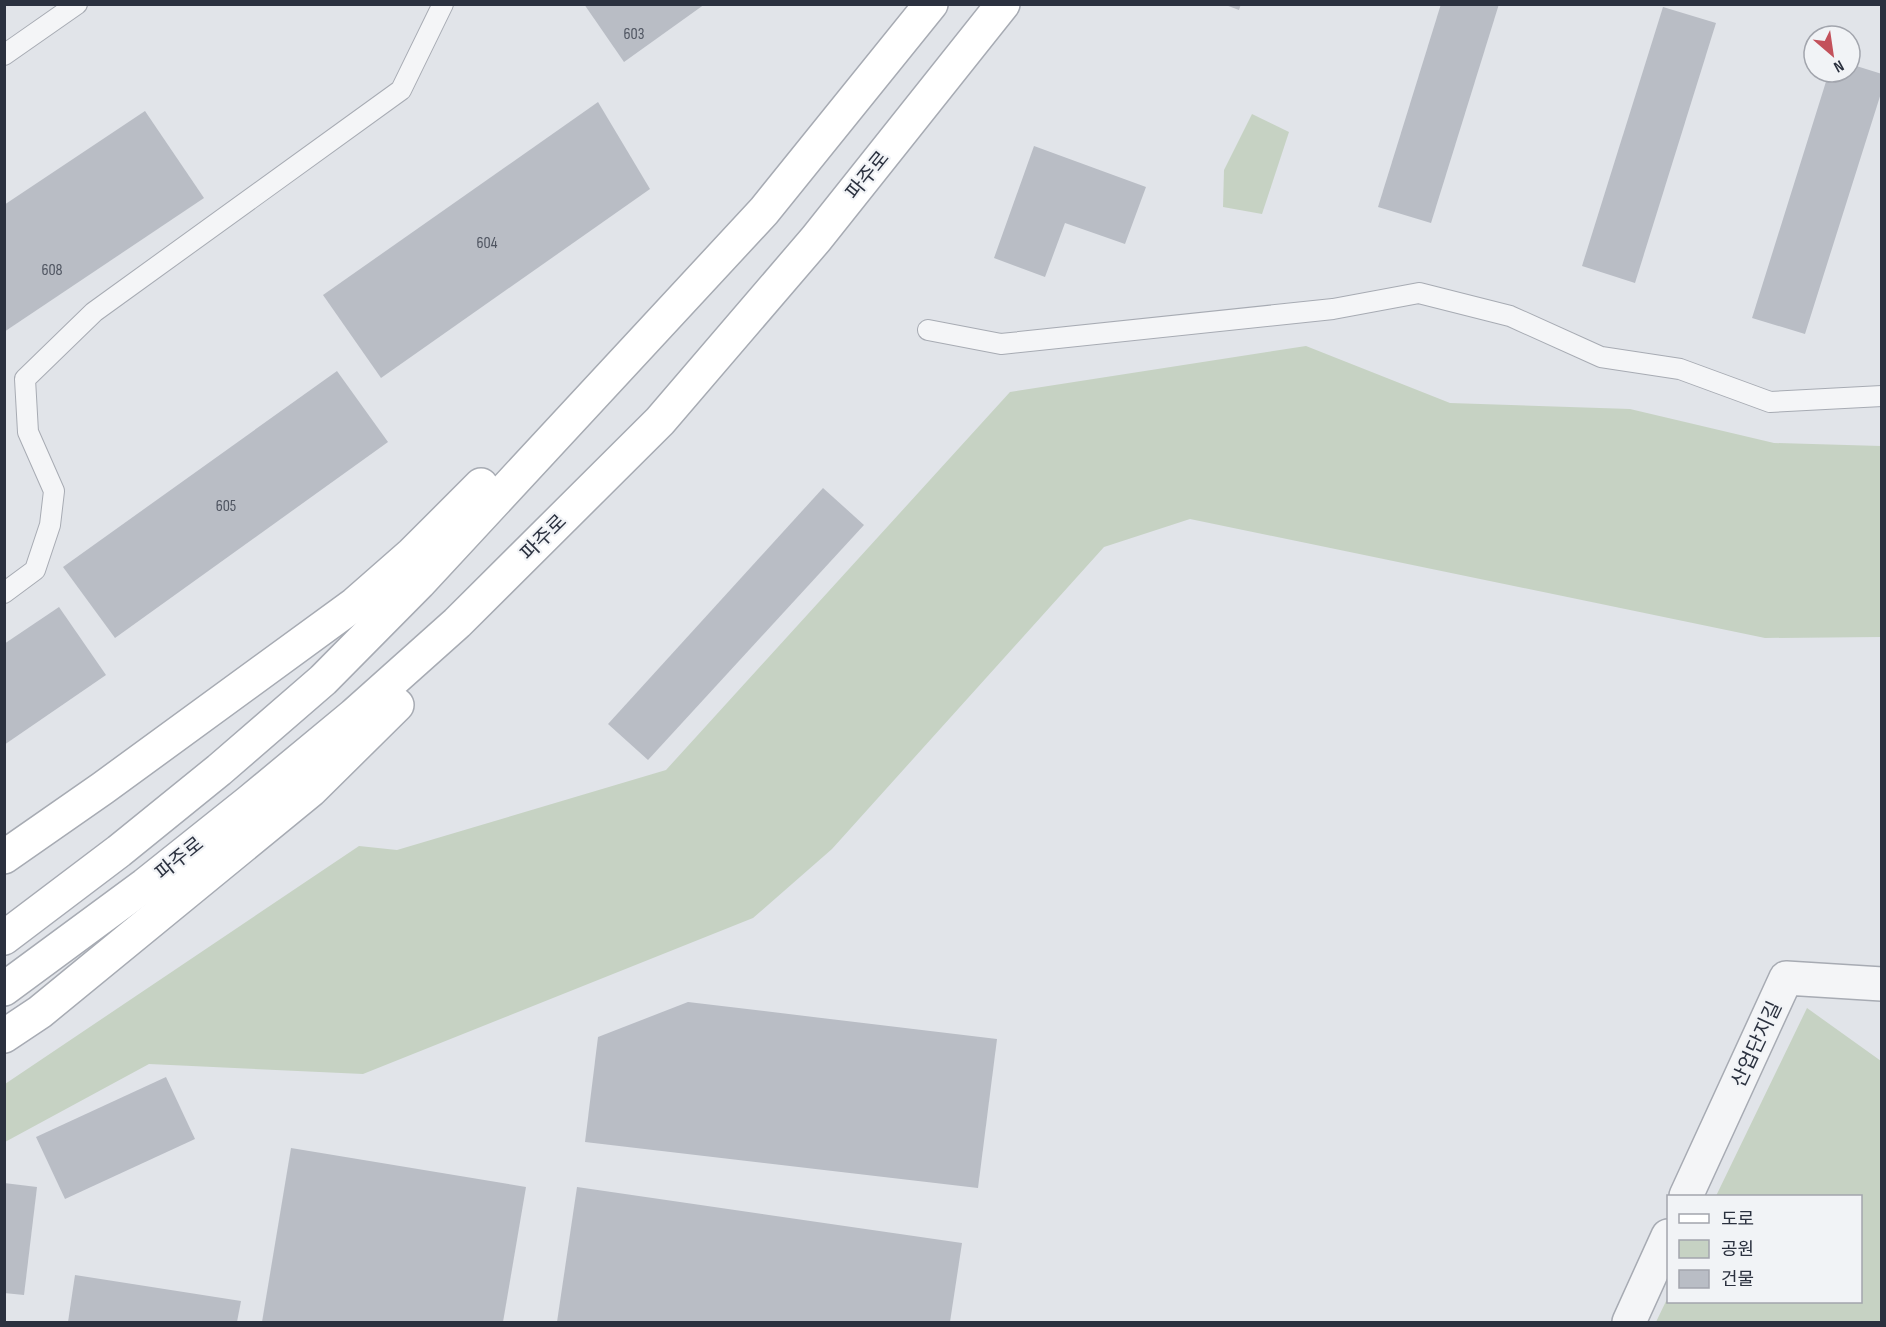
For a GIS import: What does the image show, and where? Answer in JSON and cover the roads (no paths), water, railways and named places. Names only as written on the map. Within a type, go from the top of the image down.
[{"type":"main road","points":[[4,939],[146,829],[322,680],[419,583],[764,211],[931,4]]},
{"type":"main road","name":"파주로","points":[[4,989],[145,885],[354,715],[457,623],[660,421],[816,239],[1003,4]]},
{"type":"main road","points":[[4,856],[113,781],[356,604],[412,554],[484,481],[637,350]]},
{"type":"main road","points":[[4,1036],[40,1011],[310,790],[582,524],[660,421]]},
{"type":"street","name":"산업단지길","points":[[1687,1195],[1786,978],[1881,984]]},
{"type":"street","points":[[1629,1323],[1667,1238]]},
{"type":"lane","points":[[4,55],[77,4]]},
{"type":"lane","points":[[4,593],[35,570],[50,525],[54,491],[28,432],[25,379],[94,312],[401,90],[442,4]]},
{"type":"lane","points":[[928,330],[1001,344],[1334,309],[1419,293],[1510,316],[1601,357],[1680,369],[1770,402],[1881,396]]}]
